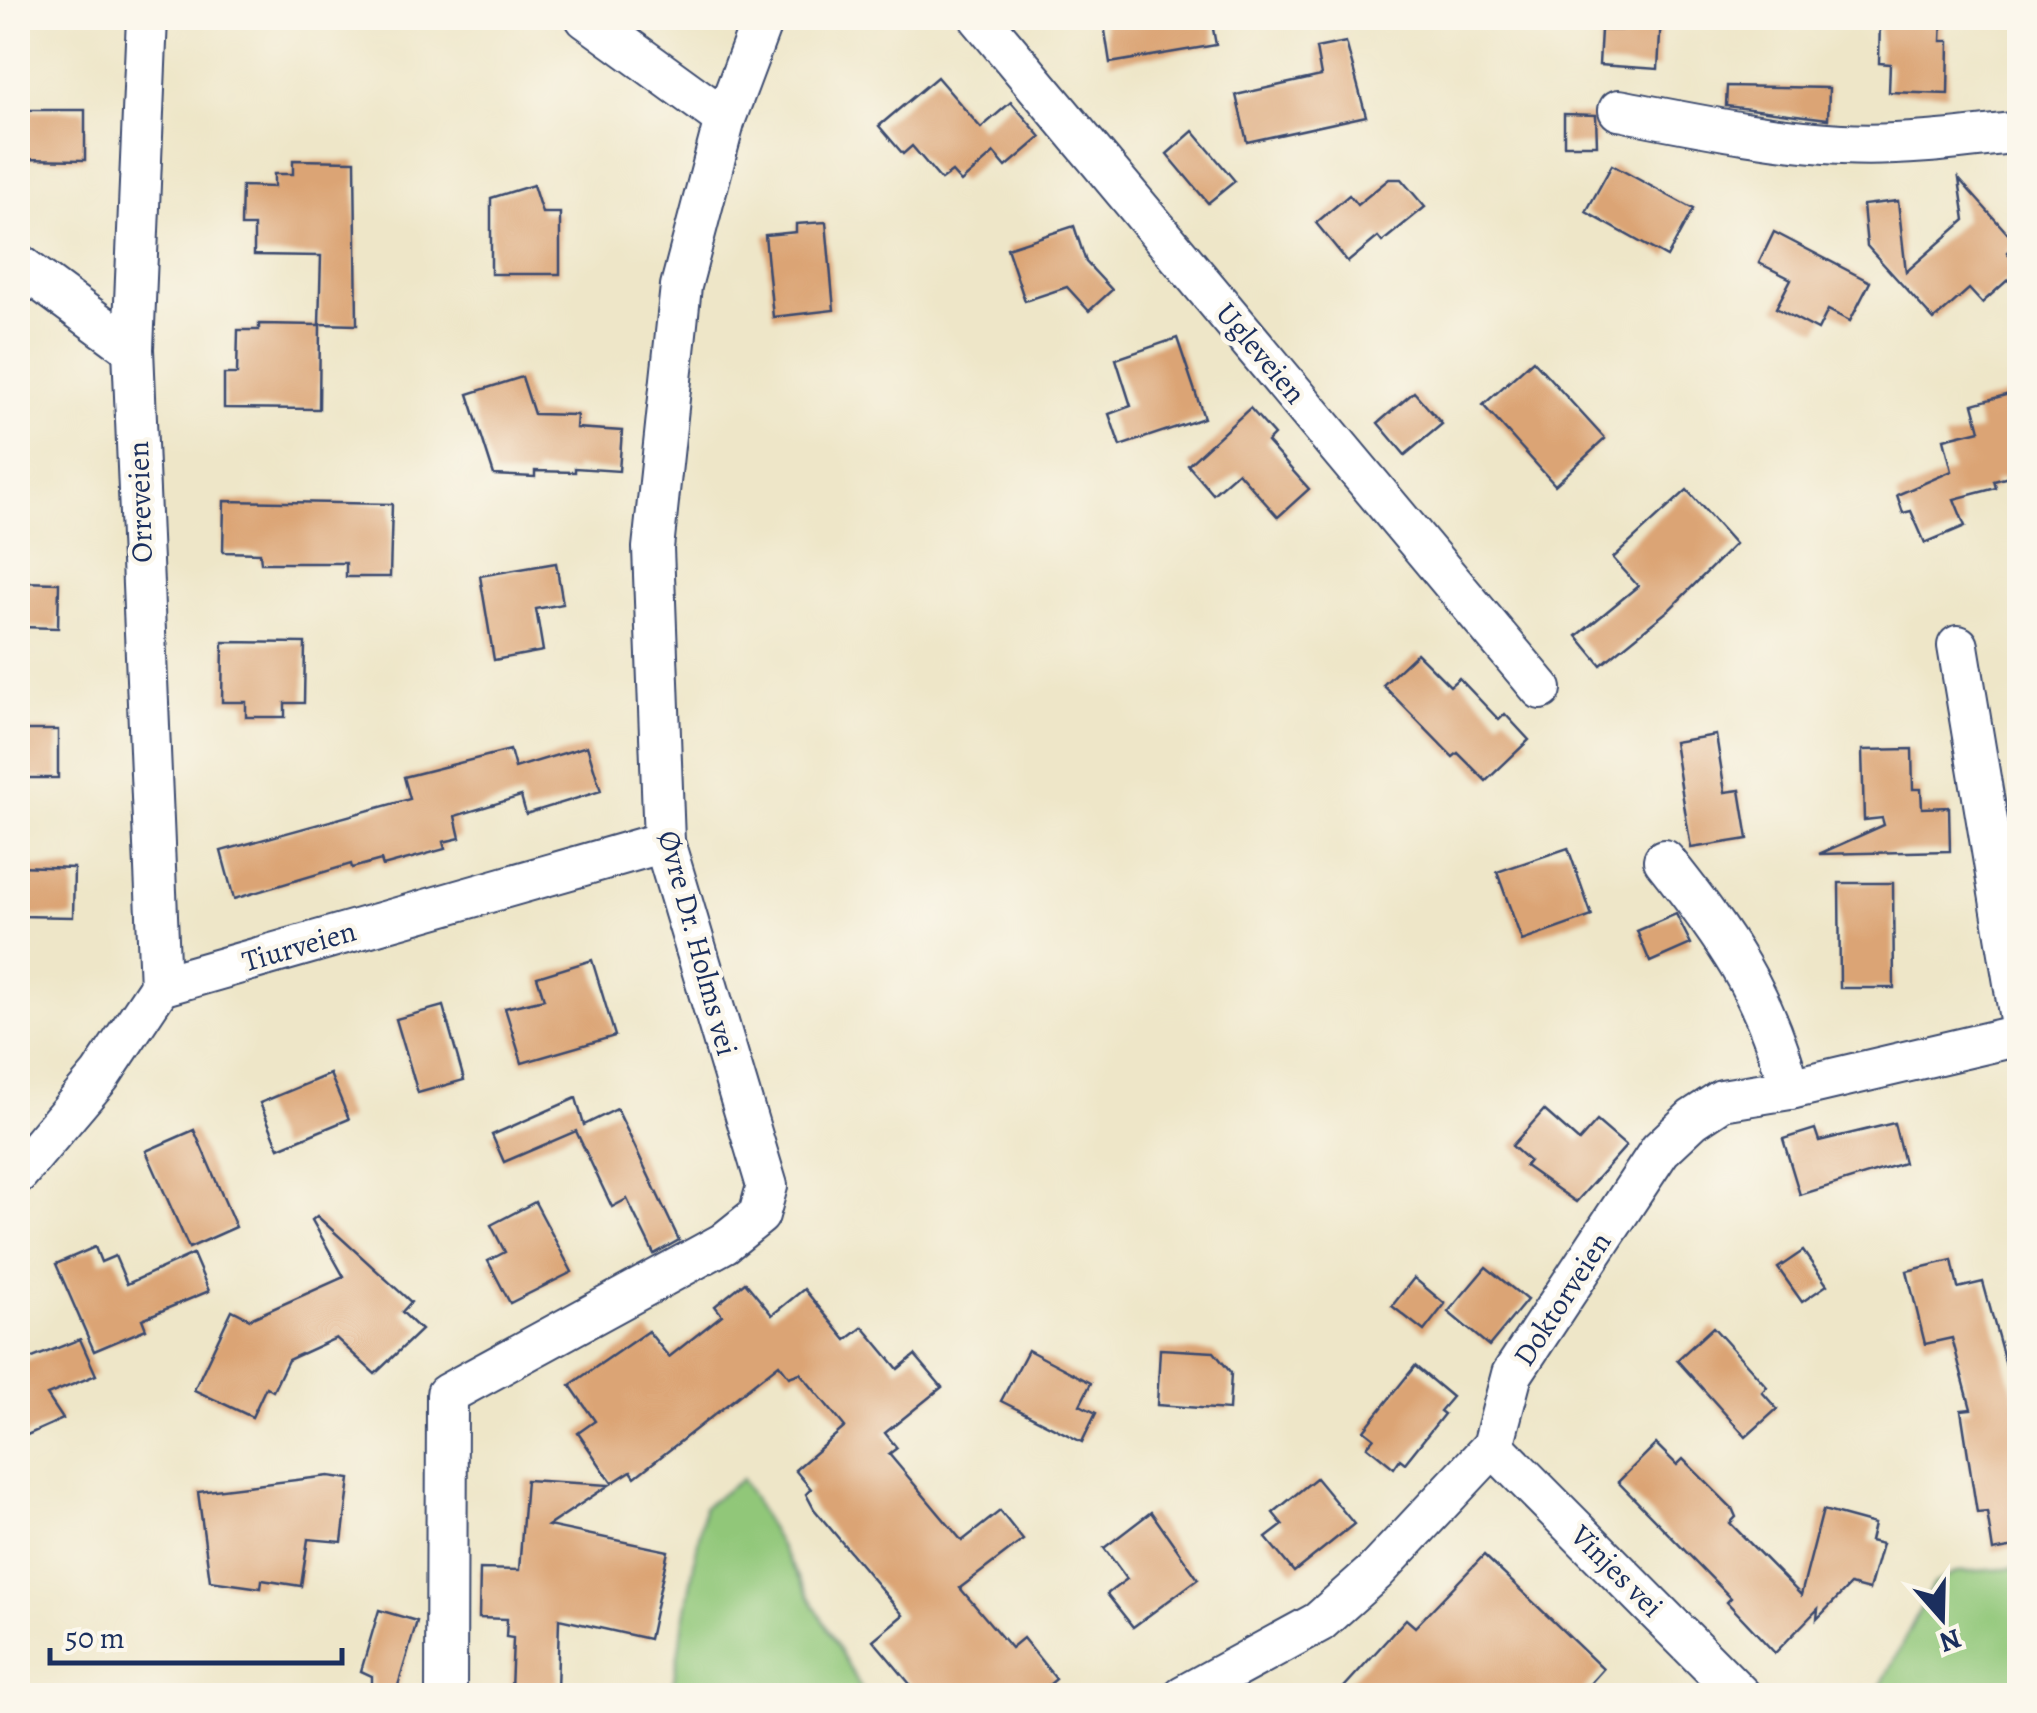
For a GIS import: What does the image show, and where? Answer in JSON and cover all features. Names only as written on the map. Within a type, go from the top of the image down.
[{"type":"street","name":"Orreveien","points":[[147,18],[133,349],[160,986]]},
{"type":"street","points":[[586,18],[725,119]]},
{"type":"street","name":"Øvre Dr. Holms vei","points":[[446,1696],[447,1394],[724,1243],[759,1215],[767,1186],[664,842],[653,548],[681,286],[725,119],[763,18]]},
{"type":"street","name":"Ugleveien","points":[[997,24],[1541,689]]},
{"type":"street","points":[[1619,110],[1750,134],[1844,144],[1950,141],[2020,132]]},
{"type":"street","points":[[18,264],[133,349]]},
{"type":"street","points":[[1958,646],[2020,1020]]},
{"type":"street","name":"Tiurveien","points":[[160,986],[664,842]]},
{"type":"street","points":[[1664,860],[1743,966],[1772,1029],[1790,1090]]},
{"type":"street","points":[[18,1173],[100,1076],[160,986]]},
{"type":"street","name":"Doktorveien","points":[[1184,1696],[1319,1622],[1375,1572],[1493,1446],[1512,1374],[1660,1150],[1693,1118],[1722,1100],[1790,1090],[2020,1035]]},
{"type":"street","name":"Vinjes vei","points":[[1493,1446],[1741,1696]]},
{"type":"green space","points":[[742,1479],[865,1695],[671,1695],[704,1507]]},
{"type":"green space","points":[[2019,1568],[2019,1695],[1876,1695],[1933,1584],[1958,1572]]},
{"type":"building","points":[[1103,18],[1211,18],[1216,45],[1110,63]]},
{"type":"building","points":[[1621,18],[1661,18],[1658,69],[1599,65],[1601,30],[1621,30]]},
{"type":"building","points":[[1880,18],[1942,18],[1941,41],[1949,41],[1948,94],[1889,92],[1890,64],[1879,63]]},
{"type":"building","points":[[1346,42],[1366,116],[1247,142],[1236,95],[1321,76],[1316,48]]},
{"type":"building","points":[[937,77],[981,128],[1011,102],[1041,137],[1006,167],[994,153],[961,182],[952,172],[941,180],[912,146],[903,154],[879,126]]},
{"type":"building","points":[[1727,86],[1829,88],[1828,119],[1726,106]]},
{"type":"building","points":[[18,110],[85,110],[85,160],[18,159]]},
{"type":"building","points":[[1564,114],[1596,115],[1597,145],[1564,145]]},
{"type":"building","points":[[1193,131],[1235,181],[1208,203],[1167,154]]},
{"type":"building","points":[[293,160],[355,161],[357,325],[319,324],[321,256],[254,255],[254,226],[241,226],[242,186],[274,187],[274,174],[293,174]]},
{"type":"building","points":[[1612,165],[1693,209],[1667,257],[1586,212]]},
{"type":"building","points":[[1389,179],[1401,179],[1425,207],[1382,242],[1378,237],[1348,262],[1316,223],[1349,195],[1357,205]]},
{"type":"building","points":[[1959,179],[2016,243],[2007,252],[2020,269],[1982,303],[1969,289],[1934,320],[1867,246],[1863,205],[1898,201],[1906,272],[1965,220]]},
{"type":"building","points":[[533,185],[542,213],[560,213],[560,274],[491,274],[491,198]]},
{"type":"building","points":[[826,222],[834,310],[773,317],[765,235],[796,232],[796,224]]},
{"type":"building","points":[[1074,226],[1086,262],[1112,290],[1089,311],[1067,287],[1025,301],[1007,248]]},
{"type":"building","points":[[1774,232],[1870,282],[1850,321],[1828,310],[1818,330],[1776,308],[1791,279],[1759,263]]},
{"type":"building","points":[[259,324],[320,325],[319,409],[224,408],[224,374],[237,374],[238,330],[259,330]]},
{"type":"building","points":[[1177,338],[1204,418],[1120,446],[1109,414],[1131,406],[1116,359]]},
{"type":"building","points":[[1533,360],[1605,439],[1555,485],[1483,405]]},
{"type":"building","points":[[522,377],[534,414],[577,415],[576,428],[622,431],[619,471],[575,468],[575,472],[535,471],[535,477],[494,475],[468,394]]},
{"type":"building","points":[[2020,391],[2020,474],[1994,481],[1996,488],[1954,499],[1965,526],[1925,543],[1911,511],[1903,513],[1897,495],[1952,471],[1944,439],[1980,430],[1973,404]]},
{"type":"building","points":[[1414,392],[1442,424],[1405,455],[1378,423]]},
{"type":"building","points":[[1250,408],[1274,435],[1267,442],[1309,489],[1278,517],[1238,472],[1213,494],[1188,465]]},
{"type":"building","points":[[1687,490],[1735,544],[1670,609],[1601,665],[1577,636],[1638,586],[1613,558]]},
{"type":"building","points":[[224,501],[392,504],[390,577],[346,577],[346,563],[261,563],[260,553],[223,552]]},
{"type":"building","points":[[556,563],[563,604],[536,609],[543,651],[494,660],[480,576]]},
{"type":"building","points":[[18,582],[59,583],[58,628],[18,627]]},
{"type":"building","points":[[223,642],[305,643],[304,703],[285,703],[285,717],[246,717],[246,702],[222,702]]},
{"type":"building","points":[[1417,653],[1450,686],[1459,678],[1499,720],[1505,714],[1529,740],[1486,781],[1458,753],[1453,757],[1383,685]]},
{"type":"building","points":[[18,730],[58,730],[58,778],[18,778]]},
{"type":"building","points":[[1716,735],[1725,792],[1740,790],[1748,839],[1691,848],[1674,742]]},
{"type":"building","points":[[587,746],[601,791],[526,814],[521,796],[455,816],[460,838],[443,842],[445,849],[383,866],[381,860],[352,868],[351,864],[234,899],[221,851],[410,799],[404,777],[510,750],[515,768]]},
{"type":"building","points":[[1912,749],[1913,789],[1921,789],[1922,808],[1949,807],[1950,851],[1819,854],[1884,825],[1882,818],[1864,820],[1862,750]]},
{"type":"building","points":[[1568,848],[1592,916],[1522,941],[1497,872]]},
{"type":"building","points":[[18,866],[74,868],[73,917],[18,916]]},
{"type":"building","points":[[1839,883],[1893,883],[1894,988],[1840,988]]},
{"type":"building","points":[[1676,914],[1691,944],[1650,962],[1637,931]]},
{"type":"building","points":[[592,960],[615,1036],[522,1063],[505,1008],[544,999],[537,977]]},
{"type":"building","points":[[443,1006],[464,1080],[418,1093],[396,1019]]},
{"type":"building","points":[[330,1074],[349,1119],[279,1148],[260,1103]]},
{"type":"building","points":[[576,1098],[584,1125],[617,1109],[679,1240],[654,1254],[627,1199],[612,1207],[576,1131],[504,1162],[492,1135]]},
{"type":"building","points":[[1544,1110],[1579,1141],[1597,1121],[1626,1146],[1576,1202],[1525,1166],[1529,1161],[1512,1146]]},
{"type":"building","points":[[1894,1123],[1904,1163],[1800,1195],[1783,1139],[1815,1129],[1819,1141]]},
{"type":"building","points":[[194,1130],[236,1227],[189,1248],[146,1151]]},
{"type":"building","points":[[535,1202],[572,1272],[510,1303],[488,1261],[505,1252],[491,1225]]},
{"type":"building","points":[[317,1216],[411,1302],[402,1312],[421,1330],[375,1374],[336,1338],[288,1360],[273,1391],[266,1387],[252,1417],[194,1390],[232,1310],[250,1319],[344,1277],[312,1220]]},
{"type":"building","points":[[95,1247],[101,1262],[115,1256],[127,1284],[193,1254],[209,1291],[142,1319],[146,1329],[94,1351],[56,1264]]},
{"type":"building","points":[[1803,1251],[1827,1285],[1802,1302],[1778,1268]]},
{"type":"building","points":[[1952,1260],[1958,1288],[1983,1282],[2020,1417],[2020,1546],[1993,1551],[1987,1512],[1977,1513],[1961,1410],[1971,1409],[1952,1338],[1925,1344],[1907,1271]]},
{"type":"building","points":[[1486,1267],[1527,1300],[1489,1346],[1448,1312]]},
{"type":"building","points":[[1414,1278],[1445,1304],[1424,1331],[1392,1306]]},
{"type":"building","points":[[745,1282],[772,1315],[804,1289],[846,1340],[863,1327],[898,1369],[915,1355],[942,1387],[885,1433],[897,1448],[889,1454],[962,1541],[1000,1511],[1023,1540],[960,1588],[1011,1648],[1023,1638],[1056,1679],[1036,1696],[920,1696],[873,1640],[903,1615],[814,1509],[806,1494],[811,1489],[795,1470],[845,1427],[800,1373],[789,1377],[779,1364],[635,1477],[631,1471],[612,1483],[578,1433],[595,1421],[570,1385],[648,1331],[669,1357],[722,1315],[715,1306]]},
{"type":"building","points":[[1713,1327],[1767,1387],[1762,1392],[1777,1409],[1746,1437],[1677,1360]]},
{"type":"building","points":[[80,1339],[96,1375],[47,1395],[63,1419],[18,1439],[18,1350],[25,1361]]},
{"type":"building","points":[[1160,1349],[1214,1352],[1231,1373],[1229,1410],[1157,1405]]},
{"type":"building","points":[[1028,1350],[1091,1383],[1080,1405],[1096,1413],[1082,1442],[1001,1401]]},
{"type":"building","points":[[1415,1366],[1452,1397],[1440,1411],[1444,1414],[1405,1463],[1400,1459],[1394,1468],[1367,1446],[1374,1438],[1364,1430]]},
{"type":"building","points":[[1656,1444],[1677,1465],[1683,1459],[1732,1508],[1736,1517],[1730,1523],[1801,1595],[1823,1510],[1874,1524],[1870,1541],[1882,1544],[1869,1590],[1850,1585],[1817,1619],[1818,1609],[1775,1653],[1727,1602],[1731,1598],[1618,1482]]},
{"type":"building","points":[[329,1476],[350,1479],[342,1542],[308,1539],[301,1586],[262,1580],[261,1588],[210,1581],[198,1492]]},
{"type":"building","points":[[1316,1478],[1354,1524],[1294,1572],[1266,1538],[1283,1525],[1273,1513]]},
{"type":"building","points":[[526,1480],[609,1485],[548,1526],[668,1551],[649,1639],[559,1619],[557,1692],[511,1691],[513,1638],[506,1637],[507,1619],[479,1618],[480,1569],[519,1570]]},
{"type":"building","points":[[1151,1512],[1198,1579],[1133,1627],[1107,1594],[1127,1579],[1104,1548]]},
{"type":"building","points":[[1484,1555],[1603,1669],[1579,1696],[1336,1696],[1406,1619],[1415,1627]]},
{"type":"building","points":[[379,1610],[417,1621],[395,1696],[372,1696],[372,1676],[361,1671]]}]
